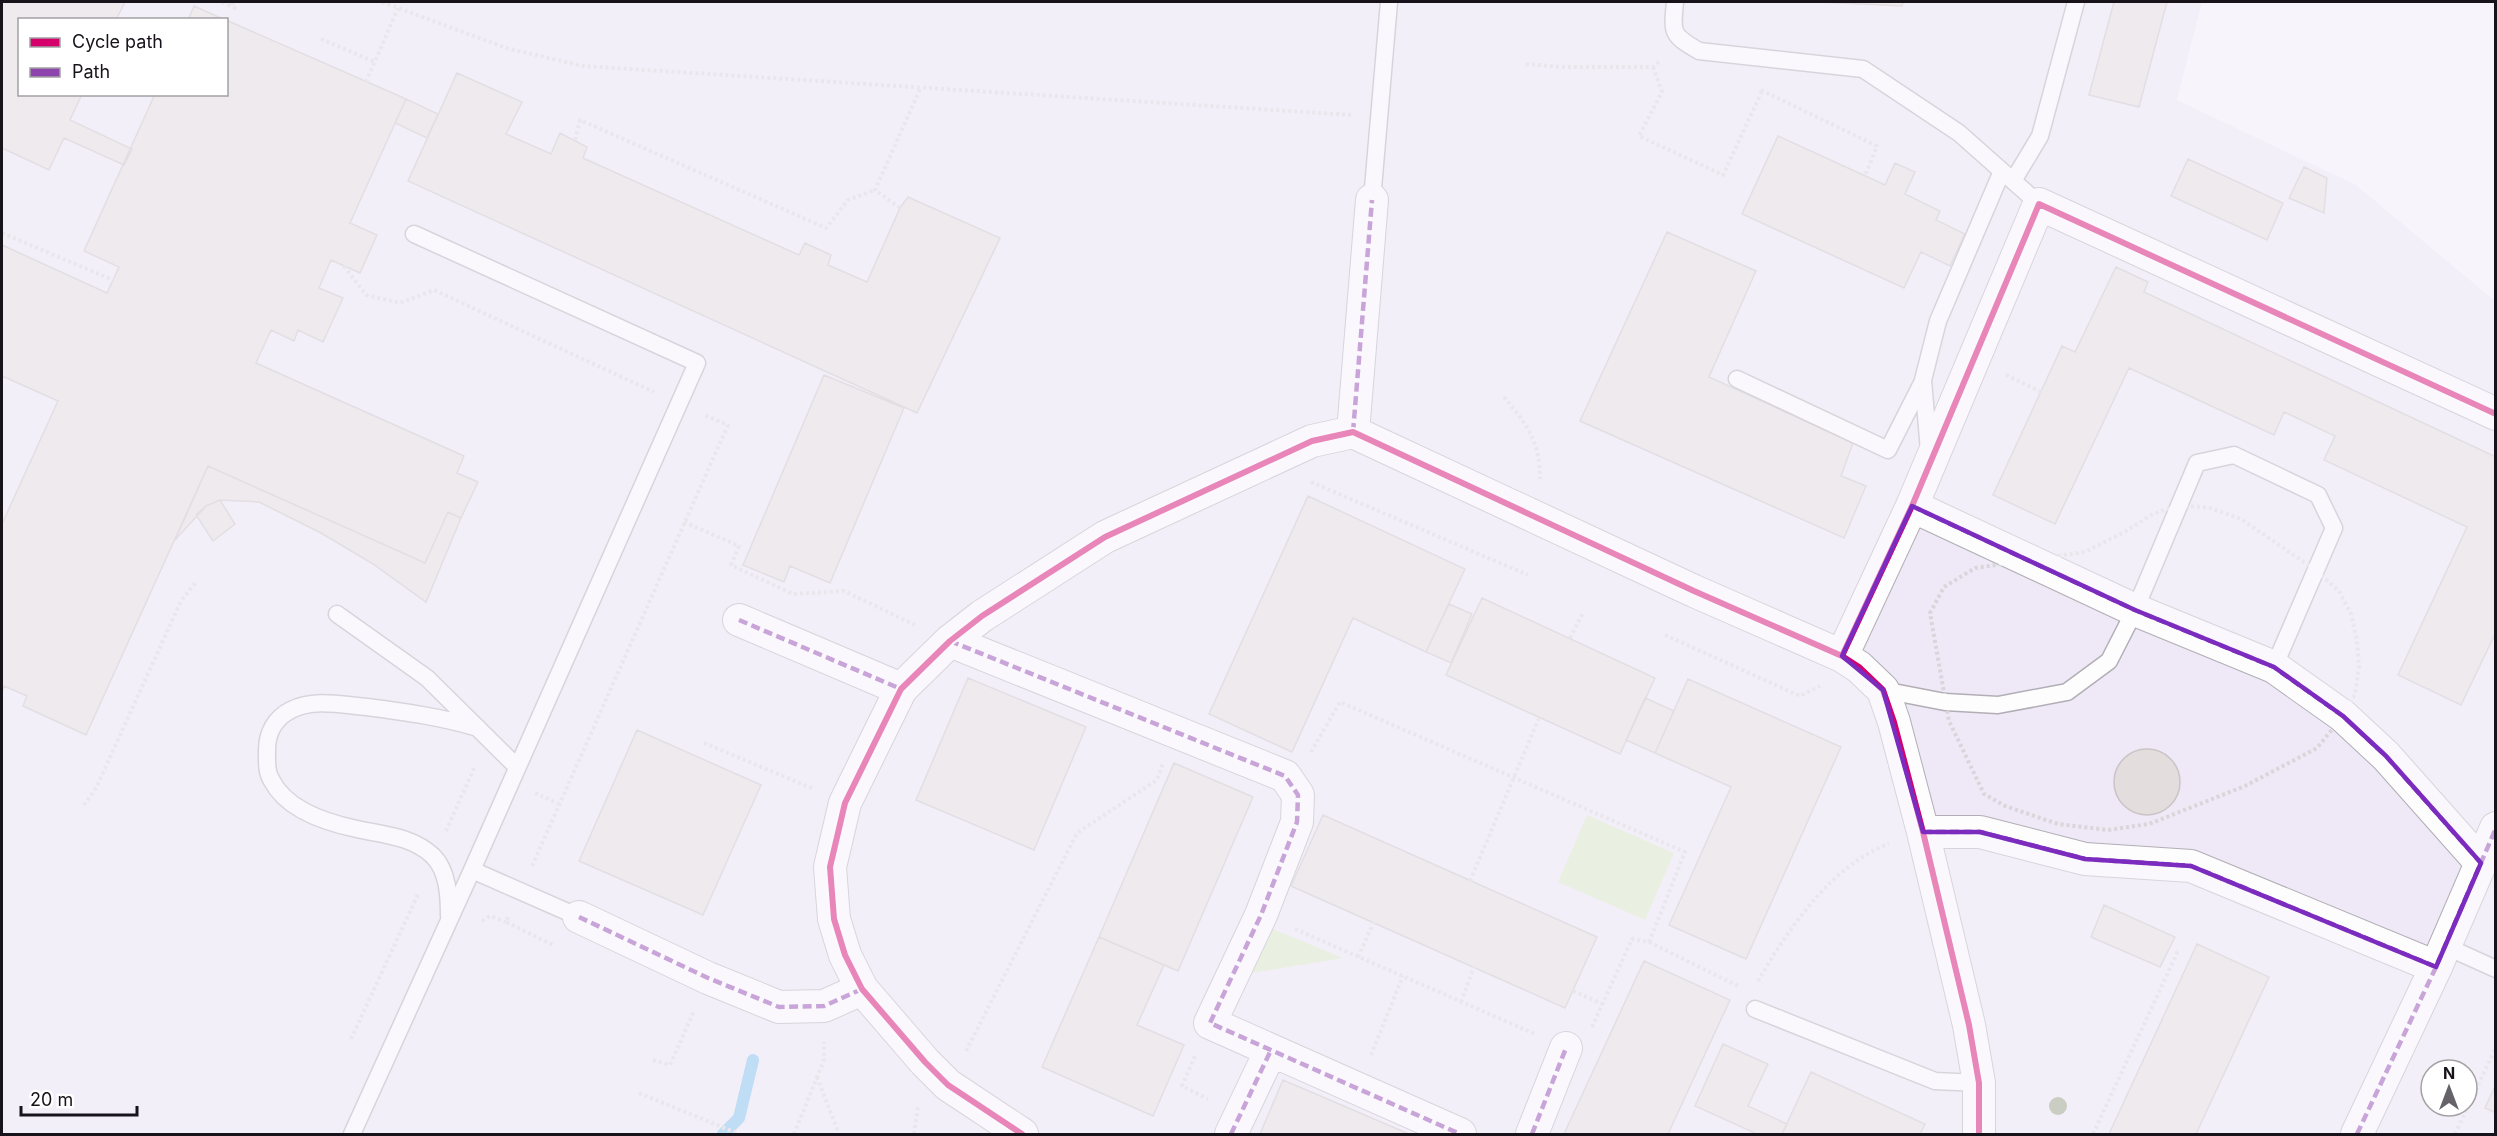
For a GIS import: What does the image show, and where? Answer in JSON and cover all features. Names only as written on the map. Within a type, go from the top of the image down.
[{"type":"street","points":[[1353,432],[1372,200]]},
{"type":"street","points":[[1851,661],[1929,460],[2039,204],[2496,414]]},
{"type":"street","points":[[1022,1134],[948,1085],[862,989],[845,955],[834,919],[830,867],[845,802],[900,688],[950,641],[981,616],[1105,537],[1312,441],[1353,432],[1851,661],[1883,690],[1923,832],[1969,1026],[1979,1083],[1979,1134]]},
{"type":"street","points":[[1912,506],[2135,610],[2274,667],[2343,716],[2386,756],[2481,863]]},
{"type":"street","points":[[739,620],[900,688]]},
{"type":"street","points":[[950,641],[1285,776],[1298,795],[1298,822],[1261,915],[1210,1023],[1459,1134]]},
{"type":"street","points":[[2358,1134],[2441,957],[2496,828]]},
{"type":"street","points":[[1923,832],[1980,832],[2085,859],[2191,866],[2441,957]]},
{"type":"street","points":[[579,917],[708,978],[779,1007],[824,1005],[862,989]]},
{"type":"street","points":[[1532,1134],[1566,1048]]},
{"type":"street","points":[[1236,1124],[1271,1050]]},
{"type":"lane","points":[[1372,200],[1389,2]]},
{"type":"lane","points":[[1675,2],[1673,29],[1680,40],[1699,51],[1863,69],[1959,133],[2039,204]]},
{"type":"lane","points":[[1737,379],[1888,450],[1923,380],[1938,321],[2008,176],[2040,136],[2076,2]]},
{"type":"lane","points":[[352,1134],[697,363],[414,234]]},
{"type":"lane","points":[[1923,380],[1929,460]]},
{"type":"lane","points":[[1883,690],[1945,702],[1998,705],[2067,692],[2109,661],[2135,610],[2198,463],[2234,455],[2318,495],[2334,528],[2314,569],[2274,667]]},
{"type":"lane","points":[[337,614],[427,678],[517,767]]},
{"type":"lane","points":[[450,919],[446,882],[434,857],[410,842],[391,835],[335,824],[290,801],[278,790],[267,770],[267,741],[273,726],[282,714],[312,703],[366,707],[432,716],[478,729]]},
{"type":"lane","points":[[472,870],[579,917]]},
{"type":"lane","points":[[2441,957],[2496,969]]},
{"type":"lane","points":[[1755,1009],[1935,1081],[1979,1083]]},
{"type":"path","points":[[222,2],[235,8],[232,2]]},
{"type":"path","points":[[382,2],[506,48],[583,66],[1380,116]]},
{"type":"path","points":[[366,82],[398,8]]},
{"type":"path","points":[[321,39],[375,62]]},
{"type":"path","points":[[1526,64],[1562,68],[1653,68],[1680,40]]},
{"type":"path","points":[[1653,68],[1662,92],[1639,136],[1723,175],[1762,91]]},
{"type":"path","points":[[1752,86],[1877,146],[1865,176]]},
{"type":"path","points":[[575,140],[580,120],[826,228],[848,200],[875,190],[921,87]]},
{"type":"path","points":[[875,190],[900,208]]},
{"type":"path","points":[[2,233],[113,280]]},
{"type":"path","points":[[1504,397],[1529,428],[1540,463],[1540,488],[1531,515]]},
{"type":"path","points":[[1284,454],[1308,480],[1528,575]]},
{"type":"path","points":[[2179,505],[2210,507],[2241,519],[2314,569],[2338,591],[2351,614],[2357,641],[2360,667],[2355,694],[2343,716],[2317,748],[2255,781],[2149,825],[2108,830],[2058,824],[2005,806],[1984,794],[1949,721],[1930,613],[1944,587],[1975,568],[2025,560],[2085,552],[2153,514],[2179,505]]},
{"type":"path","points":[[684,522],[739,546],[731,565],[793,594],[844,591],[950,641]]},
{"type":"path","points":[[84,804],[96,788],[181,601],[196,582]]},
{"type":"path","points":[[1570,638],[1583,613]]},
{"type":"path","points":[[1665,635],[1800,696],[1851,661]]},
{"type":"path","points":[[1285,776],[1306,761],[1340,702],[1685,852],[1648,942]]},
{"type":"path","points":[[1470,880],[1539,718]]},
{"type":"path","points":[[948,1085],[1077,834],[1157,780],[1173,731]]},
{"type":"path","points":[[704,743],[845,802]]},
{"type":"path","points":[[351,1039],[476,763]]},
{"type":"path","points":[[1757,983],[1778,946],[1833,879],[1869,852],[1923,832]]},
{"type":"path","points":[[1261,915],[1566,1048],[1583,1047],[1632,939],[1648,942],[1741,988]]},
{"type":"path","points":[[1358,957],[1374,922]]},
{"type":"path","points":[[2093,1134],[2178,951]]},
{"type":"path","points":[[1461,1002],[1474,968]]},
{"type":"path","points":[[1357,1089],[1403,976]]},
{"type":"path","points":[[1573,991],[1603,1004]]},
{"type":"path","points":[[1210,1023],[1182,1086],[1236,1124]]},
{"type":"path","points":[[2455,1134],[2496,1047]]},
{"type":"path","points":[[794,1134],[817,1076],[839,1134]]},
{"type":"path","points":[[639,1093],[739,1134]]},
{"type":"highlighted area","points":[[1912,506],[2135,610],[2274,667],[2343,716],[2386,756],[2481,863],[2436,967],[2191,866],[2085,859],[1980,832],[1923,832],[1883,690],[1842,656]]},
{"type":"shaded area","points":[[2,2],[2202,2],[2177,100],[2356,185],[2495,301],[2495,1134],[2,1134]]},
{"type":"green space","points":[[1587,815],[1674,853],[1645,920],[1558,882]]},
{"type":"green space","points":[[1266,926],[1343,958],[1246,974]]},
{"type":"building","points":[[2,2],[125,2],[117,18],[18,18],[18,96],[81,96],[70,120],[132,149],[124,165],[64,138],[49,170],[2,148]]},
{"type":"building","points":[[1820,2],[1903,2],[1902,6]]},
{"type":"building","points":[[2114,2],[2167,2],[2139,107],[2089,95]]},
{"type":"building","points":[[194,6],[221,18],[189,18]]},
{"type":"building","points":[[228,21],[406,99],[350,223],[377,235],[360,273],[331,260],[319,288],[343,298],[323,342],[298,330],[294,341],[271,330],[256,363],[464,456],[457,473],[478,482],[461,518],[448,512],[425,563],[208,466],[86,735],[23,706],[27,696],[4,686],[2,692],[2,524],[58,401],[2,376],[2,245],[107,293],[119,267],[84,251],[154,96],[228,96]]},
{"type":"building","points":[[457,73],[522,102],[506,134],[551,154],[560,133],[587,147],[583,158],[799,255],[805,243],[831,255],[828,265],[867,282],[900,208],[908,197],[1000,238],[917,413],[408,181]]},
{"type":"building","points":[[406,99],[438,114],[427,138],[395,123]]},
{"type":"building","points":[[1778,136],[1885,185],[1895,163],[1915,172],[1905,194],[1940,211],[1936,220],[1965,234],[1950,266],[1921,252],[1904,288],[1742,214]]},
{"type":"building","points":[[2188,159],[2283,203],[2267,240],[2171,196]]},
{"type":"building","points":[[2304,167],[2327,178],[2324,213],[2289,198]]},
{"type":"building","points":[[1667,232],[1756,271],[1709,377],[1853,443],[1841,476],[1866,486],[1844,538],[1580,421]]},
{"type":"building","points":[[2116,267],[2148,282],[2144,292],[2496,457],[2496,632],[2461,705],[2398,675],[2467,527],[2324,460],[2335,436],[2284,412],[2274,435],[2129,368],[2055,524],[1993,495],[2062,346],[2075,352]]},
{"type":"building","points":[[824,375],[904,408],[830,583],[790,566],[784,582],[743,565]]},
{"type":"building","points":[[208,466],[425,563],[448,512],[461,518],[426,602],[373,564],[321,533],[259,502],[220,500],[206,506],[175,540]]},
{"type":"building","points":[[1308,496],[1465,569],[1426,652],[1353,618],[1292,752],[1209,714]]},
{"type":"building","points":[[220,500],[235,524],[213,541],[196,515],[206,506]]},
{"type":"building","points":[[1482,598],[1655,678],[1620,754],[1446,675]]},
{"type":"building","points":[[1449,604],[1472,614],[1451,663],[1426,652]]},
{"type":"building","points":[[968,678],[1086,727],[1034,850],[916,800]]},
{"type":"building","points":[[1688,679],[1841,747],[1746,959],[1669,925],[1731,787],[1655,753]]},
{"type":"building","points":[[1645,698],[1674,711],[1655,753],[1626,740]]},
{"type":"building","points":[[637,730],[761,785],[703,915],[579,861]]},
{"type":"building","points":[[2147,749],[2160,751],[2175,764],[2180,782],[2178,795],[2165,810],[2147,815],[2134,813],[2119,800],[2114,782],[2116,769],[2129,754]]},
{"type":"building","points":[[1174,763],[1253,797],[1178,971],[1099,937]]},
{"type":"building","points":[[1323,815],[1597,937],[1565,1008],[1291,886]]},
{"type":"building","points":[[2104,905],[2175,937],[2160,967],[2091,937]]},
{"type":"building","points":[[1099,937],[1164,965],[1137,1025],[1184,1045],[1153,1116],[1042,1067]]},
{"type":"building","points":[[2197,944],[2269,977],[2196,1134],[2109,1134]]},
{"type":"building","points":[[1644,961],[1730,1000],[1668,1134],[1564,1134]]},
{"type":"building","points":[[1723,1044],[1768,1064],[1748,1106],[1787,1124],[1782,1134],[1757,1134],[1695,1106]]},
{"type":"building","points":[[1811,1072],[1925,1124],[1920,1134],[1782,1134]]},
{"type":"building","points":[[1283,1080],[1409,1134],[1260,1134]]},
{"type":"building","points":[[2496,1084],[2496,1113],[2485,1108]]},
{"type":"waterway","points":[[723,1134],[739,1118],[753,1060]]},
{"type":"marked path","points":[[1353,432],[1372,200]]},
{"type":"marked path","points":[[1912,506],[2135,610],[2274,667],[2343,716],[2386,756],[2481,863]]},
{"type":"marked path","points":[[739,620],[901,689]]},
{"type":"marked path","points":[[950,641],[1285,776],[1298,795],[1297,822],[1261,915],[1210,1023],[1460,1134]]},
{"type":"marked path","points":[[2357,1134],[2436,967],[2496,828]]},
{"type":"marked path","points":[[1923,832],[1980,832],[2085,859],[2191,866],[2436,967]]},
{"type":"marked path","points":[[579,917],[708,978],[779,1007],[824,1006],[862,989]]},
{"type":"marked path","points":[[1532,1134],[1566,1048]]},
{"type":"marked path","points":[[1231,1134],[1271,1050]]},
{"type":"cycle path","points":[[1842,656],[1912,506],[2039,204],[2496,414]]},
{"type":"cycle path","points":[[1022,1134],[948,1085],[862,989],[845,955],[834,919],[830,867],[845,803],[901,689],[950,641],[982,616],[1105,537],[1312,441],[1353,432],[1694,591],[1842,656],[1859,667],[1883,690],[1894,722],[1923,832],[1969,1025],[1979,1083],[1979,1134]]}]
